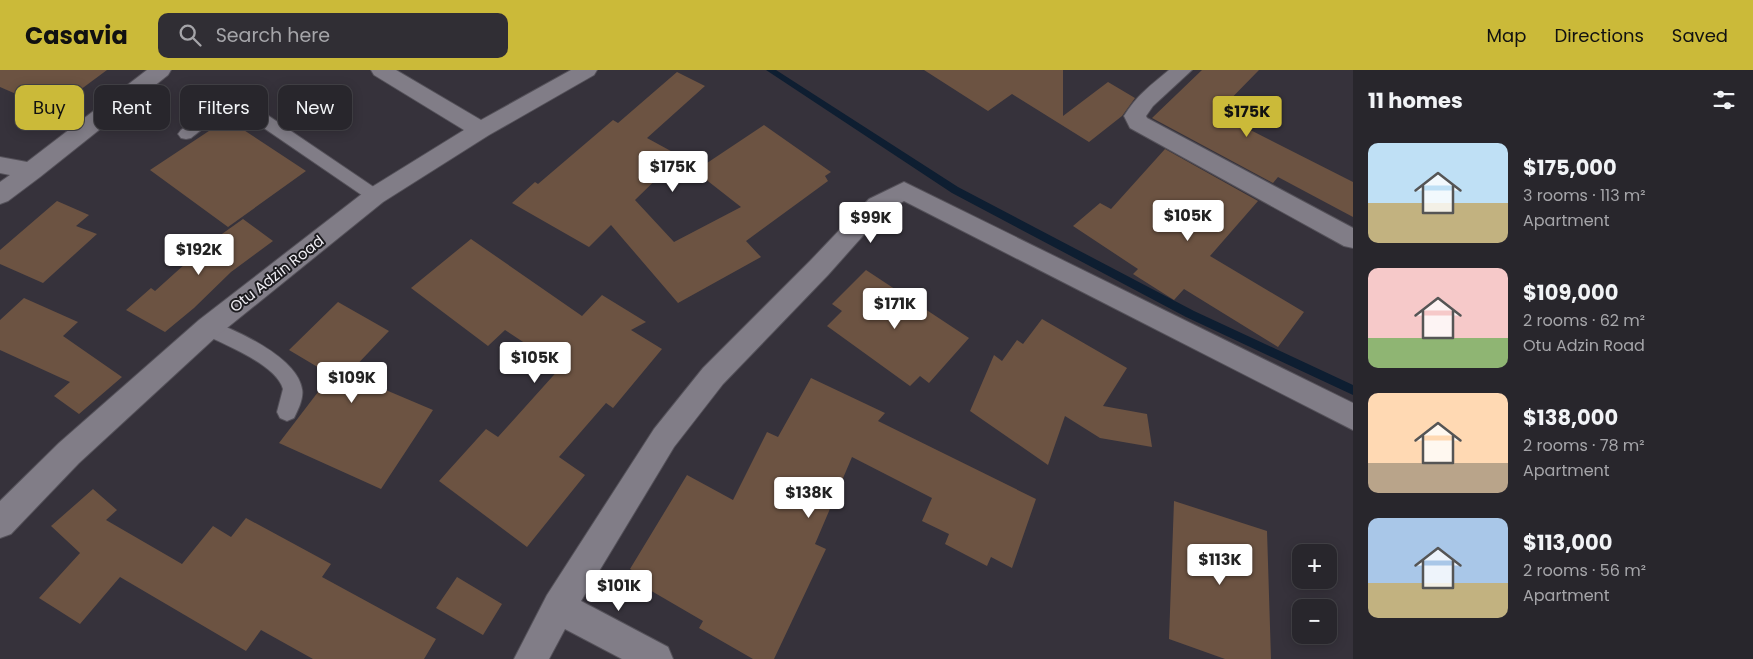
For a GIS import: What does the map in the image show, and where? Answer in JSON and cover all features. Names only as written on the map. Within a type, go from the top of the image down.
[{"type":"street","points":[[0,195],[161,70]]},
{"type":"street","points":[[381,70],[482,130]]},
{"type":"street","name":"Otu Adzin Road","points":[[0,523],[69,453],[208,328],[375,196],[482,130],[588,70]]},
{"type":"street","points":[[1182,70],[1145,102],[1135,116],[1138,123],[1353,239]]},
{"type":"street","points":[[0,165],[32,171]]},
{"type":"street","points":[[531,659],[560,607],[664,438],[713,376],[878,205],[904,191],[1353,416]]},
{"type":"street","points":[[560,607],[656,659]]},
{"type":"lane","points":[[186,134],[220,110],[231,105],[243,106],[375,196]]},
{"type":"lane","points":[[208,328],[272,362],[288,375],[294,389],[287,412]]},
{"type":"building","points":[[0,70],[107,70],[84,87],[84,85],[15,85],[15,94],[0,87]]},
{"type":"building","points":[[924,70],[1063,70],[1063,116],[1108,82],[1135,98],[1122,116],[1089,142],[1012,94],[988,111]]},
{"type":"building","points":[[1202,70],[1259,70],[1217,113],[1353,182],[1353,217],[1278,177],[1273,183],[1152,118]]},
{"type":"building","points":[[677,72],[705,86],[647,138],[680,156],[635,200],[674,242],[741,207],[695,171],[764,125],[831,172],[825,176],[828,181],[746,241],[761,257],[678,303],[611,225],[589,247],[512,203],[535,182],[538,184],[613,120],[618,123]]},
{"type":"building","points":[[210,130],[244,130],[306,171],[228,227],[150,170]]},
{"type":"building","points":[[1165,149],[1258,201],[1210,256],[1304,312],[1278,347],[1184,289],[1174,300],[1133,274],[1138,269],[1073,226],[1100,203],[1111,209]]},
{"type":"building","points":[[57,201],[89,215],[76,226],[97,234],[43,283],[0,264],[0,250]]},
{"type":"building","points":[[243,219],[273,241],[231,272],[194,308],[165,332],[126,310],[151,288],[155,291],[205,246]]},
{"type":"building","points":[[471,239],[582,316],[602,295],[646,322],[631,330],[662,349],[613,408],[606,403],[559,457],[585,475],[527,547],[439,481],[486,429],[498,437],[561,367],[505,330],[488,346],[411,288]]},
{"type":"building","points":[[866,270],[969,338],[929,383],[920,376],[910,386],[827,326],[842,311],[832,304]]},
{"type":"building","points":[[24,298],[78,322],[63,336],[122,377],[79,414],[54,396],[70,382],[0,350],[0,320]]},
{"type":"building","points":[[338,302],[389,331],[348,374],[433,410],[381,489],[279,443],[331,375],[289,350]]},
{"type":"building","points":[[1042,319],[1127,368],[1103,406],[1147,414],[1152,447],[1100,438],[1065,416],[1048,465],[970,411],[994,355],[1002,361],[1017,340],[1023,344]]},
{"type":"building","points":[[811,378],[885,413],[878,421],[1036,499],[1012,568],[991,557],[987,566],[945,544],[949,534],[922,521],[932,498],[852,457],[815,544],[826,549],[774,659],[753,659],[699,628],[703,621],[636,582],[640,575],[630,569],[687,475],[733,500],[767,432],[778,437]]},
{"type":"building","points":[[93,489],[117,510],[106,520],[182,564],[213,526],[231,537],[246,518],[331,564],[322,577],[436,639],[424,659],[313,659],[261,630],[246,651],[120,577],[80,624],[39,598],[80,553],[51,526]]},
{"type":"building","points":[[1174,501],[1267,531],[1271,659],[1225,659],[1169,639]]},
{"type":"building","points":[[457,577],[502,604],[483,635],[436,608]]},
{"type":"waterway","points":[[770,70],[955,190],[1190,314],[1353,390]]}]
